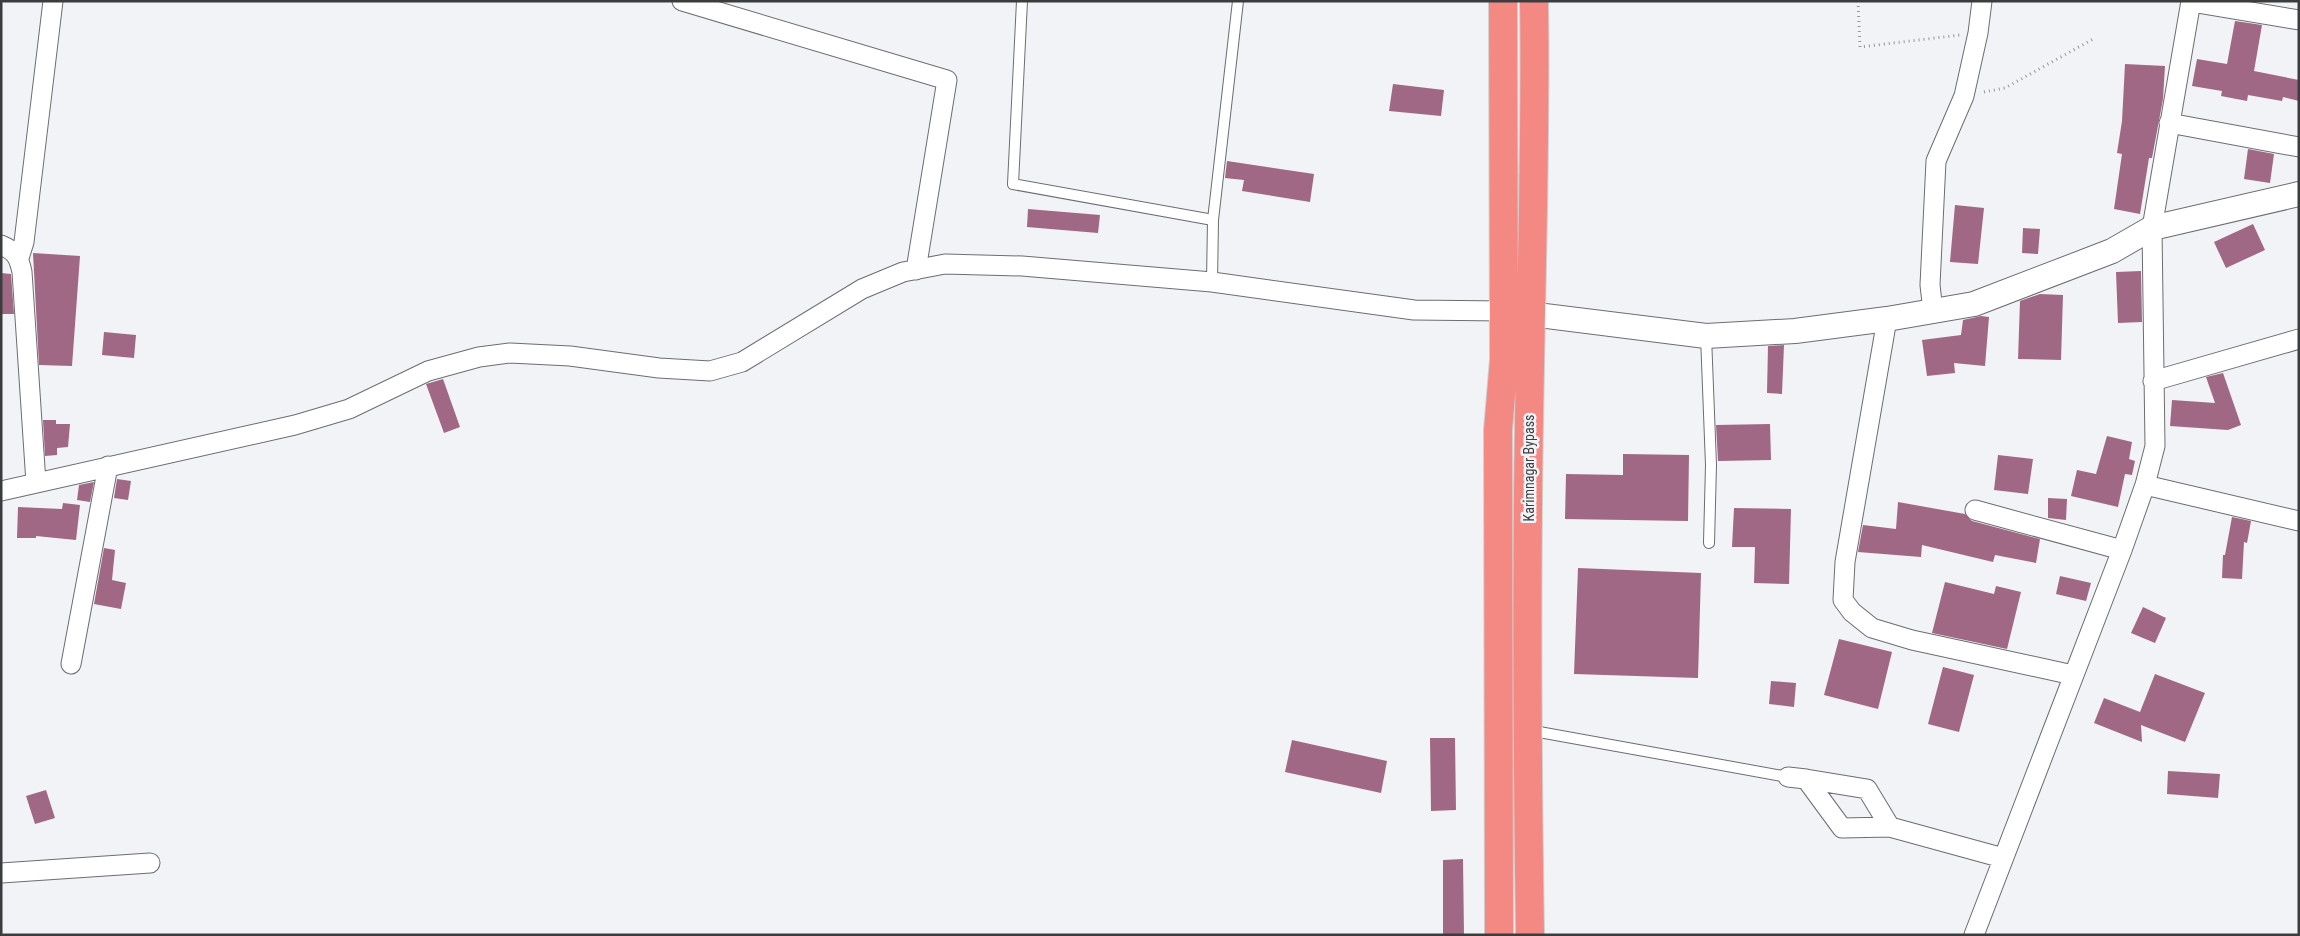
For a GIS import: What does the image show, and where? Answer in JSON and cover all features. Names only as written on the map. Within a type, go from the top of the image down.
[{"type":"highway","points":[[1499,935],[1498,430],[1504,360],[1503,1]]},
{"type":"highway","name":"Karimnagar Bypass","points":[[1530,935],[1527,730],[1530,376],[1536,86],[1534,1]]},
{"type":"street","points":[[19,258],[24,242],[52,1]]},
{"type":"street","points":[[682,1],[946,80],[916,270]]},
{"type":"street","points":[[1933,311],[1930,285],[1936,160],[1964,96],[1978,33],[1982,1]]},
{"type":"street","points":[[1974,935],[2122,550],[2155,446],[2152,228],[2191,2],[2299,20]]},
{"type":"street","points":[[2170,123],[2299,147]]},
{"type":"street","points":[[1,491],[296,425],[349,408],[428,371],[479,358],[510,353],[570,356],[660,368],[710,371],[742,362],[862,289],[903,272],[945,264],[1022,266],[1212,282],[1414,310],[1504,311],[1706,336],[1795,331],[1887,319],[1983,300],[2112,251],[2152,228],[2299,194]]},
{"type":"street","points":[[1,245],[12,250],[19,258],[22,272],[36,483]]},
{"type":"street","points":[[1887,319],[1846,562],[1843,600],[1852,612],[1872,628],[1912,640],[2073,676]]},
{"type":"street","points":[[2153,381],[2299,339]]},
{"type":"street","points":[[71,664],[108,466]]},
{"type":"street","points":[[2144,485],[2299,521]]},
{"type":"street","points":[[1975,510],[2122,550]]},
{"type":"street","points":[[1797,778],[1842,828],[1890,826],[2003,858]]},
{"type":"street","points":[[1797,778],[1866,789],[1890,826]]},
{"type":"street","points":[[1,873],[150,863]]},
{"type":"lane","points":[[1022,1],[1013,184],[1213,220]]},
{"type":"lane","points":[[1212,282],[1213,220],[1238,1]]},
{"type":"lane","points":[[1706,336],[1711,465],[1709,543]]},
{"type":"lane","points":[[1527,730],[1797,778]]},
{"type":"path","points":[[1858,1],[1860,47],[1978,33]]},
{"type":"path","points":[[1964,96],[2005,88],[2095,38]]},
{"type":"building","points":[[2235,21],[2262,25],[2254,71],[2299,80],[2299,101],[2283,97],[2282,101],[2248,95],[2247,101],[2221,96],[2222,91],[2192,86],[2197,59],[2227,64]]},
{"type":"building","points":[[2125,64],[2165,66],[2163,99],[2152,158],[2149,158],[2140,214],[2114,209],[2122,154],[2117,153],[2122,121]]},
{"type":"building","points":[[1393,84],[1444,90],[1441,116],[1389,111]]},
{"type":"building","points":[[2248,149],[2274,154],[2270,183],[2244,179]]},
{"type":"building","points":[[1227,161],[1314,174],[1310,202],[1242,191],[1244,180],[1225,178]]},
{"type":"building","points":[[1955,205],[1984,208],[1978,264],[1950,262]]},
{"type":"building","points":[[1028,209],[1100,215],[1098,233],[1027,227]]},
{"type":"building","points":[[2253,224],[2265,250],[2226,268],[2214,242]]},
{"type":"building","points":[[2023,228],[2040,229],[2038,254],[2022,253]]},
{"type":"building","points":[[33,253],[80,256],[72,366],[39,365]]},
{"type":"building","points":[[2141,271],[2142,322],[2118,323],[2116,272]]},
{"type":"building","points":[[1,273],[11,274],[14,314],[1,314]]},
{"type":"building","points":[[2040,294],[2063,295],[2061,360],[2018,359],[2020,301]]},
{"type":"building","points":[[1981,316],[1989,317],[1985,366],[1954,363],[1955,373],[1927,376],[1922,340],[1961,335],[1963,320]]},
{"type":"building","points":[[104,332],[136,335],[134,358],[102,355]]},
{"type":"building","points":[[1784,345],[1782,394],[1767,393],[1768,346]]},
{"type":"building","points":[[2223,373],[2241,425],[2228,430],[2170,426],[2172,400],[2215,403],[2206,377]]},
{"type":"building","points":[[443,379],[460,427],[444,433],[426,384]]},
{"type":"building","points":[[43,420],[56,420],[56,424],[70,424],[68,447],[57,448],[57,455],[45,456]]},
{"type":"building","points":[[1770,424],[1771,460],[1718,461],[1716,425]]},
{"type":"building","points":[[2107,436],[2132,442],[2129,459],[2135,461],[2132,475],[2125,474],[2118,507],[2071,496],[2077,470],[2096,474]]},
{"type":"building","points":[[1623,454],[1689,455],[1688,521],[1565,519],[1566,474],[1623,475]]},
{"type":"building","points":[[1998,455],[2033,459],[2028,494],[1994,490]]},
{"type":"building","points":[[117,479],[131,481],[128,500],[114,498]]},
{"type":"building","points":[[94,482],[90,502],[77,500],[79,485]]},
{"type":"building","points":[[2048,498],[2067,499],[2066,520],[2048,518]]},
{"type":"building","points":[[1898,502],[1965,514],[1972,521],[2040,539],[2036,563],[1995,555],[1993,562],[1922,545],[1921,557],[1858,552],[1863,525],[1896,529]]},
{"type":"building","points":[[63,503],[80,505],[76,540],[36,536],[36,538],[17,538],[18,507],[62,509]]},
{"type":"building","points":[[1734,508],[1791,509],[1789,584],[1754,583],[1755,547],[1732,547]]},
{"type":"building","points":[[2232,517],[2251,521],[2247,543],[2244,542],[2242,579],[2222,578],[2223,555],[2225,555]]},
{"type":"building","points":[[104,548],[115,550],[112,580],[126,583],[121,609],[94,604]]},
{"type":"building","points":[[1578,568],[1701,573],[1698,678],[1574,674]]},
{"type":"building","points":[[2060,576],[2091,583],[2086,601],[2056,594]]},
{"type":"building","points":[[1945,582],[1994,594],[1996,586],[2021,592],[2007,649],[1932,633]]},
{"type":"building","points":[[2143,607],[2166,618],[2155,643],[2131,633]]},
{"type":"building","points":[[1839,639],[1892,652],[1878,709],[1824,695]]},
{"type":"building","points":[[1943,667],[1974,675],[1959,732],[1928,724]]},
{"type":"building","points":[[2155,674],[2205,693],[2185,742],[2141,725],[2142,742],[2094,723],[2104,698],[2140,712]]},
{"type":"building","points":[[1771,681],[1796,683],[1794,707],[1769,704]]},
{"type":"building","points":[[1430,738],[1455,738],[1456,810],[1431,811]]},
{"type":"building","points":[[1292,740],[1387,761],[1381,793],[1285,772]]},
{"type":"building","points":[[2168,771],[2220,774],[2218,798],[2167,794]]},
{"type":"building","points":[[46,790],[55,818],[35,824],[26,796]]},
{"type":"building","points":[[1463,859],[1464,935],[1443,935],[1443,860]]}]
